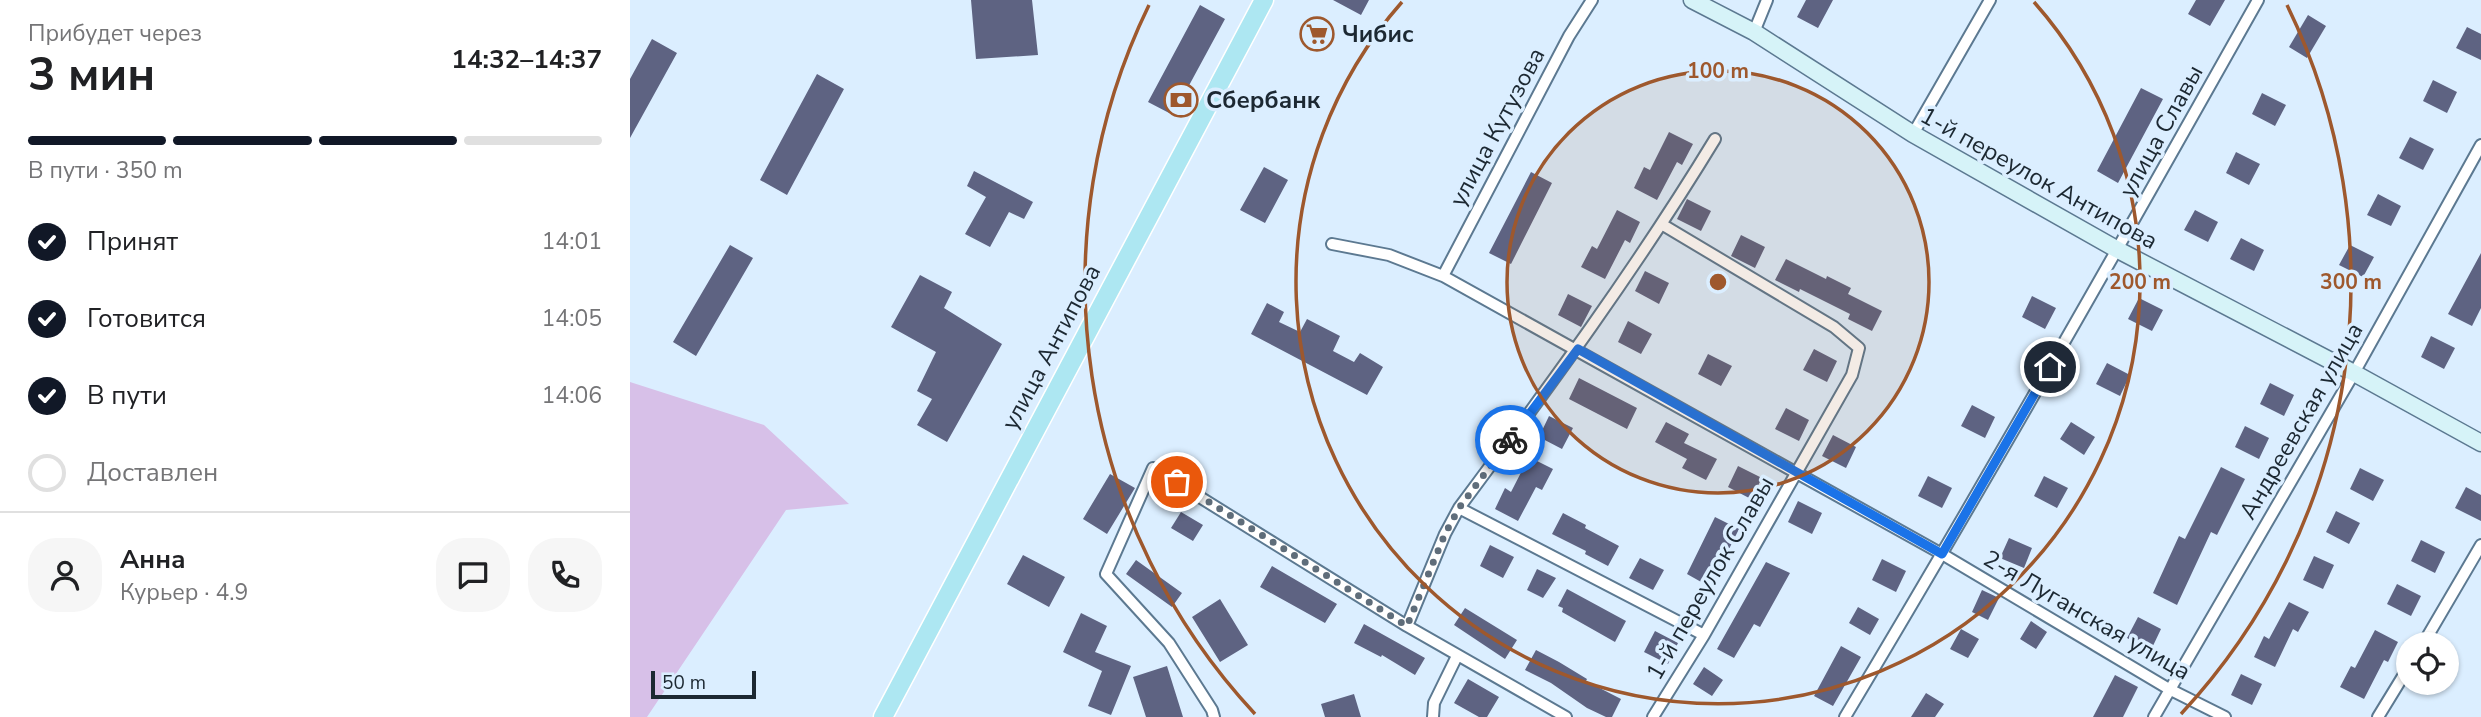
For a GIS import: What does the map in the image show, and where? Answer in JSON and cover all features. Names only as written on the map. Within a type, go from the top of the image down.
[{"type":"main road","name":"улица Антипова","points":[[883,717],[1264,0]]},
{"type":"main road","name":"1-й переулок Антипова","points":[[1692,0],[1754,32],[1913,134],[2118,250],[2354,373],[2481,443]]},
{"type":"street","name":"улица Кутузова","points":[[1443,276],[1569,36],[1592,0]]},
{"type":"street","points":[[1754,32],[1767,0]]},
{"type":"street","points":[[1913,134],[1990,0]]},
{"type":"street","name":"улица Славы","points":[[1845,717],[2118,250],[2258,0]]},
{"type":"street","points":[[1407,626],[1445,534],[1459,508],[1578,349],[1663,225],[1714,139]]},
{"type":"street","name":"Андреевская улица","points":[[2154,717],[2354,373],[2481,145]]},
{"type":"street","name":"1-й переулок Славы","points":[[1653,717],[1704,635],[1852,375],[1859,348],[1834,327],[1663,225]]},
{"type":"street","name":"2-я Луганская улица","points":[[1332,244],[1389,255],[1443,276],[1942,554],[2169,690],[2225,717]]},
{"type":"street","points":[[1214,717],[1169,642],[1106,574],[1153,468],[1407,626],[1566,717]]},
{"type":"street","points":[[1459,508],[1704,635]]},
{"type":"street","points":[[2430,632],[2481,545]]},
{"type":"street","points":[[1433,717],[1434,703],[1457,656]]},
{"type":"street","points":[[2378,717],[2396,688]]},
{"type":"shaded area","points":[[630,382],[764,425],[849,504],[786,510],[647,717],[630,717]]},
{"type":"building","points":[[971,0],[1032,0],[1038,55],[976,59]]},
{"type":"building","points":[[1333,0],[1369,0],[1361,15]]},
{"type":"building","points":[[1806,0],[1833,0],[1818,28],[1797,17]]},
{"type":"building","points":[[2196,0],[2225,0],[2210,26],[2188,14]]},
{"type":"building","points":[[1200,5],[1225,19],[1173,115],[1148,102]]},
{"type":"building","points":[[2308,15],[2326,26],[2307,58],[2289,47]]},
{"type":"building","points":[[2467,27],[2481,34],[2481,60],[2456,48]]},
{"type":"building","points":[[652,39],[677,53],[630,138],[630,79]]},
{"type":"building","points":[[817,74],[844,89],[787,195],[760,180]]},
{"type":"building","points":[[2433,80],[2457,92],[2447,113],[2423,101]]},
{"type":"building","points":[[2141,88],[2163,99],[2118,183],[2097,171]]},
{"type":"building","points":[[2262,93],[2286,105],[2275,126],[2252,114]]},
{"type":"building","points":[[1669,132],[1693,144],[1682,165],[1677,162],[1657,200],[1634,188],[1644,167],[1650,170]]},
{"type":"building","points":[[2410,137],[2434,149],[2423,170],[2399,158]]},
{"type":"building","points":[[2236,152],[2260,164],[2249,185],[2226,173]]},
{"type":"building","points":[[1264,167],[1288,180],[1265,223],[1240,210]]},
{"type":"building","points":[[974,171],[1033,202],[1024,219],[1009,212],[990,247],[965,234],[986,197],[967,186]]},
{"type":"building","points":[[1531,172],[1552,183],[1511,264],[1489,253]]},
{"type":"building","points":[[2378,194],[2401,206],[2391,226],[2367,215]]},
{"type":"building","points":[[1687,199],[1711,211],[1701,231],[1677,219]]},
{"type":"building","points":[[1617,210],[1640,222],[1630,243],[1625,240],[1605,279],[1581,267],[1592,246],[1597,249]]},
{"type":"building","points":[[2195,210],[2218,222],[2208,242],[2184,230]]},
{"type":"building","points":[[1741,235],[1765,247],[1755,268],[1731,256]]},
{"type":"building","points":[[2241,238],[2264,250],[2254,271],[2230,259]]},
{"type":"building","points":[[730,245],[753,258],[696,356],[673,342]]},
{"type":"building","points":[[2350,245],[2374,257],[2363,277],[2339,265]]},
{"type":"building","points":[[2481,253],[2481,308],[2472,326],[2448,314]]},
{"type":"building","points":[[1786,259],[1851,288],[1848,294],[1882,311],[1872,331],[1848,319],[1850,314],[1800,289],[1799,292],[1775,280]]},
{"type":"building","points":[[1645,271],[1669,283],[1659,304],[1635,291]]},
{"type":"building","points":[[920,275],[952,292],[944,308],[1002,344],[947,442],[917,425],[932,399],[917,391],[936,352],[891,327]]},
{"type":"building","points":[[1568,294],[1592,306],[1581,327],[1558,315]]},
{"type":"building","points":[[2032,296],[2056,308],[2045,329],[2022,317]]},
{"type":"building","points":[[2139,298],[2163,310],[2152,331],[2128,319]]},
{"type":"building","points":[[1267,303],[1284,312],[1279,322],[1300,332],[1307,319],[1340,336],[1333,351],[1354,362],[1360,353],[1383,367],[1367,395],[1251,334]]},
{"type":"building","points":[[1628,321],[1652,334],[1641,354],[1618,342]]},
{"type":"building","points":[[2431,336],[2455,348],[2444,369],[2421,357]]},
{"type":"building","points":[[1814,349],[1837,361],[1827,382],[1803,370]]},
{"type":"building","points":[[1708,354],[1732,366],[1721,386],[1698,374]]},
{"type":"building","points":[[2107,363],[2130,375],[2120,396],[2096,384]]},
{"type":"building","points":[[1579,378],[1637,408],[1627,429],[1569,399]]},
{"type":"building","points":[[2270,383],[2294,395],[2284,416],[2260,404]]},
{"type":"building","points":[[1972,405],[1995,417],[1985,438],[1961,426]]},
{"type":"building","points":[[1786,408],[1809,420],[1799,441],[1775,429]]},
{"type":"building","points":[[1549,416],[1573,428],[1562,449],[1539,437]]},
{"type":"building","points":[[1666,422],[1689,434],[1684,443],[1717,459],[1706,480],[1682,468],[1687,459],[1655,442]]},
{"type":"building","points":[[2071,422],[2095,437],[2084,455],[2060,439]]},
{"type":"building","points":[[2245,426],[2269,438],[2259,459],[2235,447]]},
{"type":"building","points":[[1833,435],[1856,447],[1846,468],[1822,456]]},
{"type":"building","points":[[1529,457],[1553,469],[1542,490],[1536,487],[1518,521],[1495,509],[1505,488],[1511,492]]},
{"type":"building","points":[[1738,466],[1762,478],[1751,499],[1728,487]]},
{"type":"building","points":[[2221,467],[2245,479],[2217,535],[2211,532],[2177,605],[2153,593],[2179,536],[2185,539]]},
{"type":"building","points":[[2360,468],[2384,480],[2373,501],[2350,489]]},
{"type":"building","points":[[1110,474],[1135,488],[1107,534],[1083,519]]},
{"type":"building","points":[[1928,476],[1952,488],[1942,508],[1918,496]]},
{"type":"building","points":[[2044,476],[2068,488],[2057,508],[2034,496]]},
{"type":"building","points":[[2466,487],[2481,495],[2481,521],[2455,508]]},
{"type":"building","points":[[1798,501],[1822,513],[1812,534],[1788,522]]},
{"type":"building","points":[[2336,511],[2360,523],[2349,544],[2326,532]]},
{"type":"building","points":[[1181,512],[1203,525],[1193,541],[1171,528]]},
{"type":"building","points":[[1563,513],[1619,546],[1608,566],[1585,554],[1586,551],[1552,534]]},
{"type":"building","points":[[1715,517],[1739,529],[1710,587],[1687,574]]},
{"type":"building","points":[[2009,538],[2032,548],[2024,568],[2000,558]]},
{"type":"building","points":[[2421,540],[2445,552],[2435,573],[2411,561]]},
{"type":"building","points":[[1490,545],[1514,557],[1503,578],[1480,566]]},
{"type":"building","points":[[1023,555],[1065,577],[1049,607],[1007,584]]},
{"type":"building","points":[[2314,556],[2334,565],[2323,589],[2303,580]]},
{"type":"building","points":[[1640,558],[1664,570],[1653,590],[1629,578]]},
{"type":"building","points":[[1882,559],[1906,571],[1896,592],[1872,580]]},
{"type":"building","points":[[1136,560],[1182,593],[1172,607],[1126,574]]},
{"type":"building","points":[[1766,562],[1790,573],[1760,627],[1754,624],[1734,658],[1717,649]]},
{"type":"building","points":[[1272,566],[1337,604],[1325,623],[1260,587]]},
{"type":"building","points":[[1537,569],[1556,578],[1543,598],[1527,590]]},
{"type":"building","points":[[2397,584],[2421,596],[2411,616],[2387,604]]},
{"type":"building","points":[[1567,589],[1626,621],[1615,642],[1562,612],[1563,608],[1558,606]]},
{"type":"building","points":[[1982,590],[1999,598],[1988,620],[1972,612]]},
{"type":"building","points":[[1220,599],[1248,645],[1220,662],[1192,617]]},
{"type":"building","points":[[2289,602],[2309,612],[2298,632],[2293,629],[2275,667],[2254,657],[2264,636],[2269,639]]},
{"type":"building","points":[[1858,607],[1879,619],[1870,635],[1849,623]]},
{"type":"building","points":[[1465,608],[1517,640],[1505,659],[1454,625]]},
{"type":"building","points":[[1081,613],[1107,626],[1095,652],[1131,666],[1111,715],[1088,706],[1102,671],[1063,652]]},
{"type":"building","points":[[2138,617],[2161,629],[2151,650],[2127,638]]},
{"type":"building","points":[[2031,621],[2047,632],[2036,649],[2020,639]]},
{"type":"building","points":[[1364,624],[1425,658],[1415,675],[1382,655],[1381,657],[1354,643]]},
{"type":"building","points":[[1961,629],[1979,639],[1968,658],[1950,649]]},
{"type":"building","points":[[2375,630],[2396,641],[2388,662],[2384,660],[2364,699],[2340,687],[2351,666],[2355,668]]},
{"type":"building","points":[[1655,631],[1678,643],[1668,664],[1644,652]]},
{"type":"building","points":[[1841,646],[1861,657],[1833,706],[1814,696]]},
{"type":"building","points":[[1536,650],[1621,699],[1612,717],[1587,708],[1551,683],[1525,670]]},
{"type":"building","points":[[1167,666],[1183,717],[1146,717],[1133,677]]},
{"type":"building","points":[[1704,667],[1723,680],[1712,696],[1693,684]]},
{"type":"building","points":[[2241,674],[2262,684],[2252,705],[2231,695]]},
{"type":"building","points":[[2115,675],[2138,687],[2123,717],[2093,717]]},
{"type":"building","points":[[1468,679],[1499,697],[1487,717],[1479,717],[1454,703]]},
{"type":"building","points":[[1926,693],[1944,704],[1935,717],[1911,717]]},
{"type":"building","points":[[1354,694],[1361,717],[1325,717],[1321,704]]},
{"type":"way so far","points":[[1177,482],[1407,626],[1445,534],[1459,508],[1510,440]]},
{"type":"place","name":"Чибис","points":[[1317,34]]},
{"type":"place","name":"Сбербанк","points":[[1181,100]]},
{"type":"route","points":[[1510,440],[1578,349],[1942,554],[2050,367]]}]
